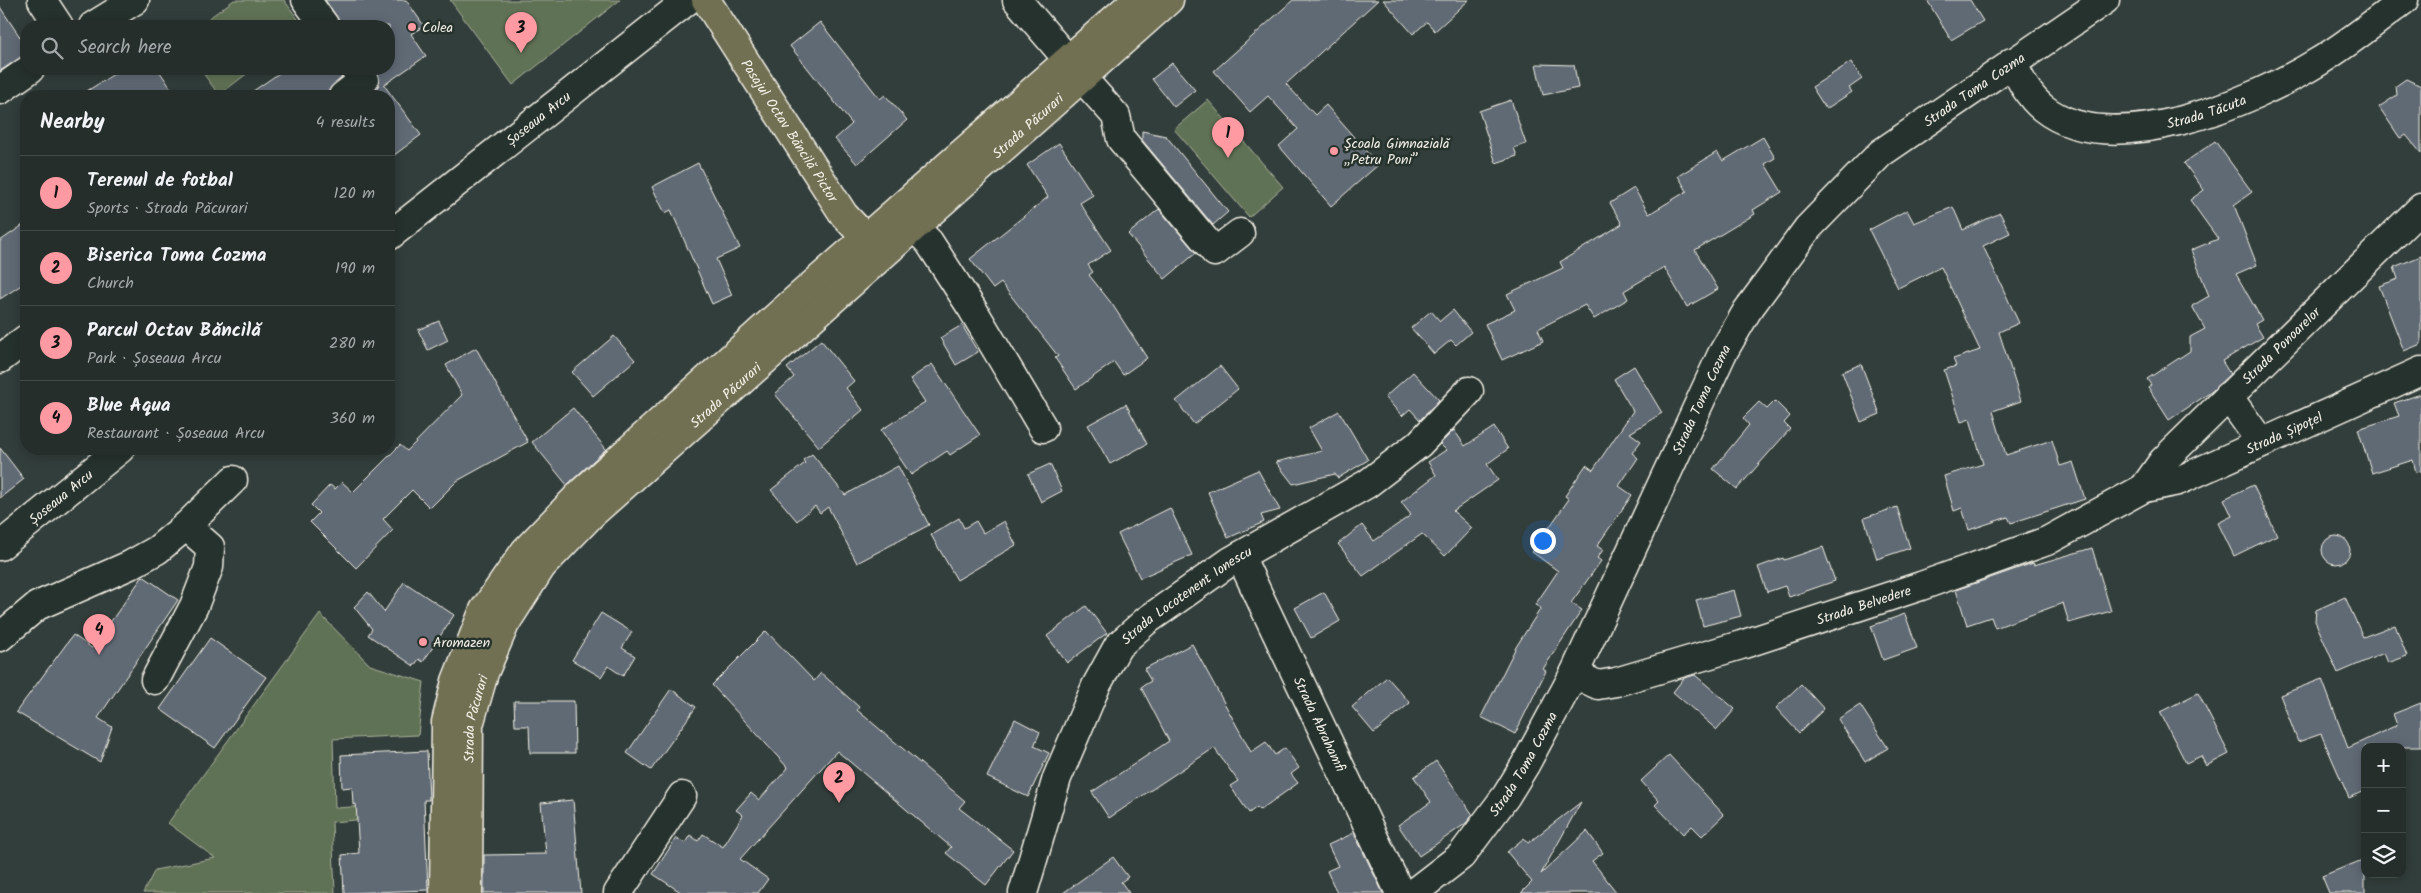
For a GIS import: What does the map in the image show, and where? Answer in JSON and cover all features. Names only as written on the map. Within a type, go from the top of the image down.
[{"type":"main road","name":"Pasajul Octav Băncilă Pictor","points":[[706,0],[844,215],[873,246]]},
{"type":"main road","name":"Strada Păcurari","points":[[468,893],[469,725],[484,673],[505,624],[542,566],[592,514],[873,246],[914,227],[1075,69],[1136,0]]},
{"type":"main road","name":"Strada Păcurari","points":[[444,893],[446,722],[456,681],[484,610],[525,551],[582,492],[873,246],[1075,69],[1169,0]]},
{"type":"street","points":[[42,0],[55,20]]},
{"type":"street","points":[[103,20],[135,0]]},
{"type":"street","points":[[306,0],[321,20]]},
{"type":"street","name":"Șoseaua Arcu","points":[[395,231],[688,0]]},
{"type":"street","points":[[1017,0],[1116,116],[1121,139],[1215,252],[1240,233]]},
{"type":"street","name":"Strada Toma Cozma","points":[[1412,893],[1461,856],[1486,824],[1525,765],[1574,674],[1722,354],[1753,303],[1808,228],[1881,153],[2105,0]]},
{"type":"street","name":"Strada Tăcuta","points":[[2012,62],[2026,90],[2042,108],[2059,119],[2086,128],[2136,128],[2193,118],[2248,98],[2282,82],[2318,62],[2404,0]]},
{"type":"street","points":[[0,90],[21,75]]},
{"type":"street","points":[[351,90],[364,80],[360,75]]},
{"type":"street","name":"Strada Ponoarelor","points":[[2144,488],[2163,461],[2421,208]]},
{"type":"street","points":[[914,227],[929,242],[973,310],[1043,428]]},
{"type":"street","points":[[0,360],[20,344]]},
{"type":"street","name":"Strada Șipoțel","points":[[2144,488],[2178,481],[2421,371]]},
{"type":"street","name":"Strada Locotenent Ionescu","points":[[1023,893],[1057,778],[1096,686],[1118,646],[1146,622],[1240,556],[1367,484],[1419,444],[1469,390]]},
{"type":"street","points":[[2228,396],[2261,442]]},
{"type":"street","name":"Șoseaua Arcu","points":[[0,546],[113,455]]},
{"type":"street","points":[[0,637],[37,606],[130,565],[157,550],[186,526],[233,480]]},
{"type":"street","name":"Strada Belvedere","points":[[1574,674],[1598,685],[1616,682],[1921,586],[2047,541],[2144,488]]},
{"type":"street","points":[[155,680],[194,606],[209,567],[210,547],[186,526]]},
{"type":"street","name":"Strada Abrahamfi","points":[[1240,556],[1400,893]]},
{"type":"street","points":[[618,893],[682,796]]},
{"type":"green space","points":[[234,0],[284,0],[299,20],[206,20]]},
{"type":"green space","points":[[450,0],[620,0],[513,85]]},
{"type":"green space","points":[[204,75],[245,75],[226,90],[215,90]]},
{"type":"green space","points":[[1208,100],[1283,187],[1249,217],[1174,129]]},
{"type":"green space","points":[[320,614],[370,665],[424,682],[418,735],[333,739],[335,808],[423,803],[425,814],[332,822],[335,893],[143,893],[155,870],[215,858],[168,823]]},
{"type":"building","points":[[325,0],[406,0],[424,26],[411,34],[426,56],[384,85],[388,90],[374,90],[379,85],[378,75],[395,75],[395,20],[339,20]]},
{"type":"building","points":[[1293,0],[1378,0],[1286,84],[1315,115],[1326,105],[1378,165],[1331,206],[1279,146],[1298,129],[1268,96],[1250,112],[1214,71]]},
{"type":"building","points":[[1383,0],[1469,0],[1435,31],[1427,22],[1413,34]]},
{"type":"building","points":[[1927,0],[1970,0],[1983,21],[1951,40]]},
{"type":"building","points":[[0,7],[20,37],[20,58],[0,71]]},
{"type":"building","points":[[820,22],[880,99],[885,95],[907,120],[857,164],[835,139],[852,124],[790,46]]},
{"type":"building","points":[[1851,62],[1862,79],[1849,88],[1852,92],[1826,109],[1812,87]]},
{"type":"building","points":[[1172,63],[1195,90],[1174,107],[1152,79]]},
{"type":"building","points":[[1536,64],[1574,65],[1578,88],[1543,95]]},
{"type":"building","points":[[112,75],[162,75],[172,90],[89,90]]},
{"type":"building","points":[[276,75],[342,75],[342,77],[329,90],[255,90]]},
{"type":"building","points":[[2406,79],[2421,86],[2421,153],[2406,135],[2400,138],[2379,107],[2397,95],[2396,86]]},
{"type":"building","points":[[395,100],[421,135],[395,154]]},
{"type":"building","points":[[1511,100],[1526,144],[1514,148],[1517,156],[1496,163],[1479,111]]},
{"type":"building","points":[[1142,131],[1166,136],[1228,212],[1213,225],[1142,140]]},
{"type":"building","points":[[1763,137],[1775,158],[1765,164],[1782,192],[1753,210],[1755,214],[1695,250],[1718,289],[1687,307],[1664,267],[1624,291],[1628,299],[1594,319],[1585,305],[1538,329],[1543,341],[1502,360],[1485,324],[1515,310],[1507,294],[1563,268],[1560,262],[1622,224],[1610,203],[1634,188],[1649,214],[1687,191],[1678,176],[1717,152],[1723,161]]},
{"type":"building","points":[[2215,141],[2252,192],[2234,205],[2257,265],[2236,274],[2262,320],[2255,324],[2263,337],[2222,361],[2230,374],[2211,392],[2169,420],[2148,387],[2151,385],[2147,379],[2190,351],[2190,337],[2205,329],[2192,306],[2209,296],[2191,250],[2218,239],[2190,200],[2204,190],[2184,163]]},
{"type":"building","points":[[1059,143],[1093,195],[1080,203],[1111,250],[1088,265],[1093,272],[1089,275],[1112,304],[1147,358],[1123,375],[1114,362],[1076,389],[1055,358],[1058,356],[1001,283],[993,289],[970,259],[1048,197],[1027,165]]},
{"type":"building","points":[[698,163],[740,248],[716,259],[732,295],[712,304],[671,210],[665,213],[652,187]]},
{"type":"building","points":[[1953,207],[1963,230],[2000,213],[2010,233],[1983,246],[2019,323],[1999,332],[2021,401],[1993,411],[2006,455],[2052,440],[2060,466],[2073,462],[2085,499],[2011,523],[2008,517],[1969,530],[1962,508],[1954,511],[1944,476],[1983,464],[1970,419],[1961,422],[1944,370],[1956,366],[1953,359],[1980,350],[1941,267],[1898,288],[1869,230],[1907,210],[1914,223]]},
{"type":"building","points":[[1159,209],[1196,253],[1165,279],[1128,234]]},
{"type":"building","points":[[20,227],[20,286],[0,299],[0,241]]},
{"type":"building","points":[[2421,256],[2421,344],[2404,351],[2379,286],[2398,279],[2394,267]]},
{"type":"building","points":[[1453,310],[1471,332],[1456,345],[1451,340],[1434,354],[1411,328],[1431,311],[1440,321]]},
{"type":"building","points":[[439,321],[448,340],[428,350],[418,330]]},
{"type":"building","points":[[962,325],[978,352],[956,365],[940,338]]},
{"type":"building","points":[[614,336],[635,360],[593,396],[572,372]]},
{"type":"building","points":[[821,340],[854,381],[846,388],[863,410],[819,447],[775,394],[794,377],[787,368]]},
{"type":"building","points":[[476,348],[528,442],[457,481],[430,508],[412,490],[383,519],[393,530],[356,568],[310,522],[319,513],[311,505],[330,485],[335,489],[342,482],[353,492],[390,455],[395,455],[395,450],[400,445],[407,451],[462,395],[446,365]]},
{"type":"building","points":[[932,364],[980,435],[950,455],[947,451],[911,475],[881,430],[925,402],[910,379]]},
{"type":"building","points":[[1861,364],[1880,414],[1861,422],[1842,372]]},
{"type":"building","points":[[1220,366],[1238,389],[1194,424],[1176,401]]},
{"type":"building","points":[[1634,366],[1662,413],[1630,433],[1641,441],[1632,453],[1638,458],[1619,486],[1632,495],[1597,546],[1603,550],[1597,558],[1601,561],[1571,603],[1582,610],[1543,669],[1546,671],[1515,734],[1481,717],[1516,647],[1541,608],[1535,605],[1558,571],[1532,552],[1569,499],[1565,496],[1586,465],[1593,470],[1633,411],[1614,379]]},
{"type":"building","points":[[1413,372],[1439,400],[1420,420],[1410,409],[1402,416],[1385,397]]},
{"type":"building","points":[[2421,394],[2421,471],[2416,472],[2413,460],[2372,473],[2358,429],[2399,416],[2394,403]]},
{"type":"building","points":[[1775,401],[1790,416],[1784,423],[1790,429],[1737,489],[1713,469],[1749,425],[1743,418],[1759,402],[1767,409]]},
{"type":"building","points":[[1126,404],[1147,444],[1110,464],[1088,425]]},
{"type":"building","points":[[573,408],[606,449],[567,485],[532,442]]},
{"type":"building","points":[[1339,411],[1368,460],[1338,478],[1335,474],[1293,484],[1276,462],[1322,451],[1309,428]]},
{"type":"building","points":[[1494,427],[1508,449],[1487,464],[1498,480],[1453,511],[1472,528],[1445,556],[1422,534],[1363,576],[1338,544],[1362,525],[1374,541],[1411,515],[1401,502],[1436,475],[1428,462],[1446,450],[1440,444],[1454,430],[1465,446]]},
{"type":"building","points":[[0,448],[24,479],[0,498]]},
{"type":"building","points":[[812,454],[845,495],[898,466],[929,525],[857,563],[828,507],[820,513],[815,506],[797,521],[771,490],[805,463],[803,460]]},
{"type":"building","points":[[1050,464],[1062,491],[1041,502],[1028,474]]},
{"type":"building","points":[[1258,470],[1280,510],[1261,515],[1264,522],[1228,538],[1208,492]]},
{"type":"building","points":[[2253,485],[2277,535],[2234,556],[2218,523],[2232,516],[2224,499]]},
{"type":"building","points":[[1897,507],[1910,548],[1877,559],[1864,518]]},
{"type":"building","points":[[1170,508],[1192,555],[1140,578],[1118,534]]},
{"type":"building","points":[[959,518],[964,528],[976,521],[983,533],[1004,521],[1016,545],[957,580],[931,535]]},
{"type":"building","points":[[2336,536],[2346,540],[2350,550],[2346,560],[2336,564],[2326,560],[2322,550],[2326,540]]},
{"type":"building","points":[[1823,547],[1835,581],[1789,597],[1785,586],[1767,592],[1758,567]]},
{"type":"building","points":[[2092,548],[2111,611],[2069,623],[2063,603],[1995,628],[1991,617],[1967,625],[1956,590],[2033,563],[2034,565]]},
{"type":"building","points":[[143,576],[178,600],[98,718],[112,727],[100,762],[16,712],[73,635],[92,648]]},
{"type":"building","points":[[404,582],[454,615],[423,662],[419,659],[414,666],[368,635],[372,629],[354,607],[368,592],[384,612]]},
{"type":"building","points":[[1734,590],[1741,616],[1703,626],[1696,600]]},
{"type":"building","points":[[1324,592],[1340,621],[1311,638],[1295,608]]},
{"type":"building","points":[[2345,597],[2363,637],[2395,625],[2407,656],[2388,663],[2384,653],[2338,673],[2315,621],[2316,610]]},
{"type":"building","points":[[1086,606],[1107,633],[1067,663],[1047,636]]},
{"type":"building","points":[[601,613],[632,632],[622,648],[635,656],[623,676],[608,666],[601,677],[572,660]]},
{"type":"building","points":[[1905,614],[1917,648],[1883,660],[1871,626]]},
{"type":"building","points":[[766,631],[814,681],[821,673],[859,707],[857,710],[965,801],[959,808],[1013,850],[986,885],[946,853],[951,847],[837,751],[740,859],[768,879],[758,893],[682,893],[653,874],[676,838],[685,843],[690,835],[698,841],[703,834],[723,847],[743,815],[736,810],[751,793],[759,800],[788,768],[712,685]]},
{"type":"building","points":[[210,638],[266,677],[215,748],[160,709]]},
{"type":"building","points":[[1192,644],[1251,752],[1266,742],[1275,755],[1285,748],[1299,768],[1291,774],[1298,783],[1260,810],[1257,807],[1249,813],[1230,786],[1238,781],[1214,748],[1109,818],[1092,792],[1169,741],[1141,687],[1151,681],[1144,669]]},
{"type":"building","points":[[1695,675],[1735,709],[1717,730],[1673,692],[1684,678]]},
{"type":"building","points":[[1387,677],[1410,703],[1374,733],[1352,707]]},
{"type":"building","points":[[2322,679],[2348,748],[2397,725],[2393,714],[2421,703],[2421,747],[2406,747],[2406,743],[2361,743],[2361,793],[2349,798],[2321,734],[2298,742],[2280,695]]},
{"type":"building","points":[[1801,684],[1824,709],[1799,733],[1776,708]]},
{"type":"building","points":[[671,689],[696,707],[651,770],[627,753]]},
{"type":"building","points":[[2198,693],[2229,754],[2206,766],[2201,756],[2186,763],[2160,712]]},
{"type":"building","points":[[514,701],[574,701],[575,753],[530,753],[529,726],[515,726]]},
{"type":"building","points":[[1860,705],[1888,748],[1865,762],[1838,719]]},
{"type":"building","points":[[1015,719],[1040,732],[1034,746],[1049,753],[1028,797],[987,777]]},
{"type":"building","points":[[427,751],[429,800],[424,800],[428,890],[344,893],[342,855],[359,853],[356,804],[353,805],[352,787],[342,788],[341,755]]},
{"type":"building","points":[[1669,755],[1724,815],[1702,836],[1692,826],[1683,834],[1655,805],[1659,801],[1641,781]]},
{"type":"building","points":[[1436,761],[1473,815],[1465,824],[1419,856],[1398,825],[1431,802],[1414,777]]},
{"type":"building","points":[[573,800],[581,893],[484,893],[484,855],[546,854],[541,803]]},
{"type":"building","points":[[1581,802],[1541,874],[1587,831],[1603,853],[1592,861],[1617,893],[1521,893],[1532,882],[1507,852],[1524,838],[1528,843]]},
{"type":"building","points":[[1354,833],[1383,893],[1337,893],[1327,871],[1338,866],[1328,845]]},
{"type":"building","points":[[1113,857],[1128,877],[1121,882],[1129,893],[1063,893]]},
{"type":"building","points":[[2361,861],[2361,878],[2365,878],[2365,893],[2329,893],[2322,876]]},
{"type":"place","name":"Colea","points":[[412,27]]},
{"type":"place","name":"Parcul Octav Băncilă","points":[[521,53]]},
{"type":"place","name":"Şcoala Gimnazială „Petru Poni”","points":[[1334,151]]},
{"type":"place","name":"Terenul de fotbal","points":[[1228,158]]},
{"type":"place","name":"Aromazen","points":[[423,642]]},
{"type":"place","name":"Blue Aqua","points":[[99,655]]},
{"type":"place","name":"Biserica Toma Cozma","points":[[839,803]]}]
